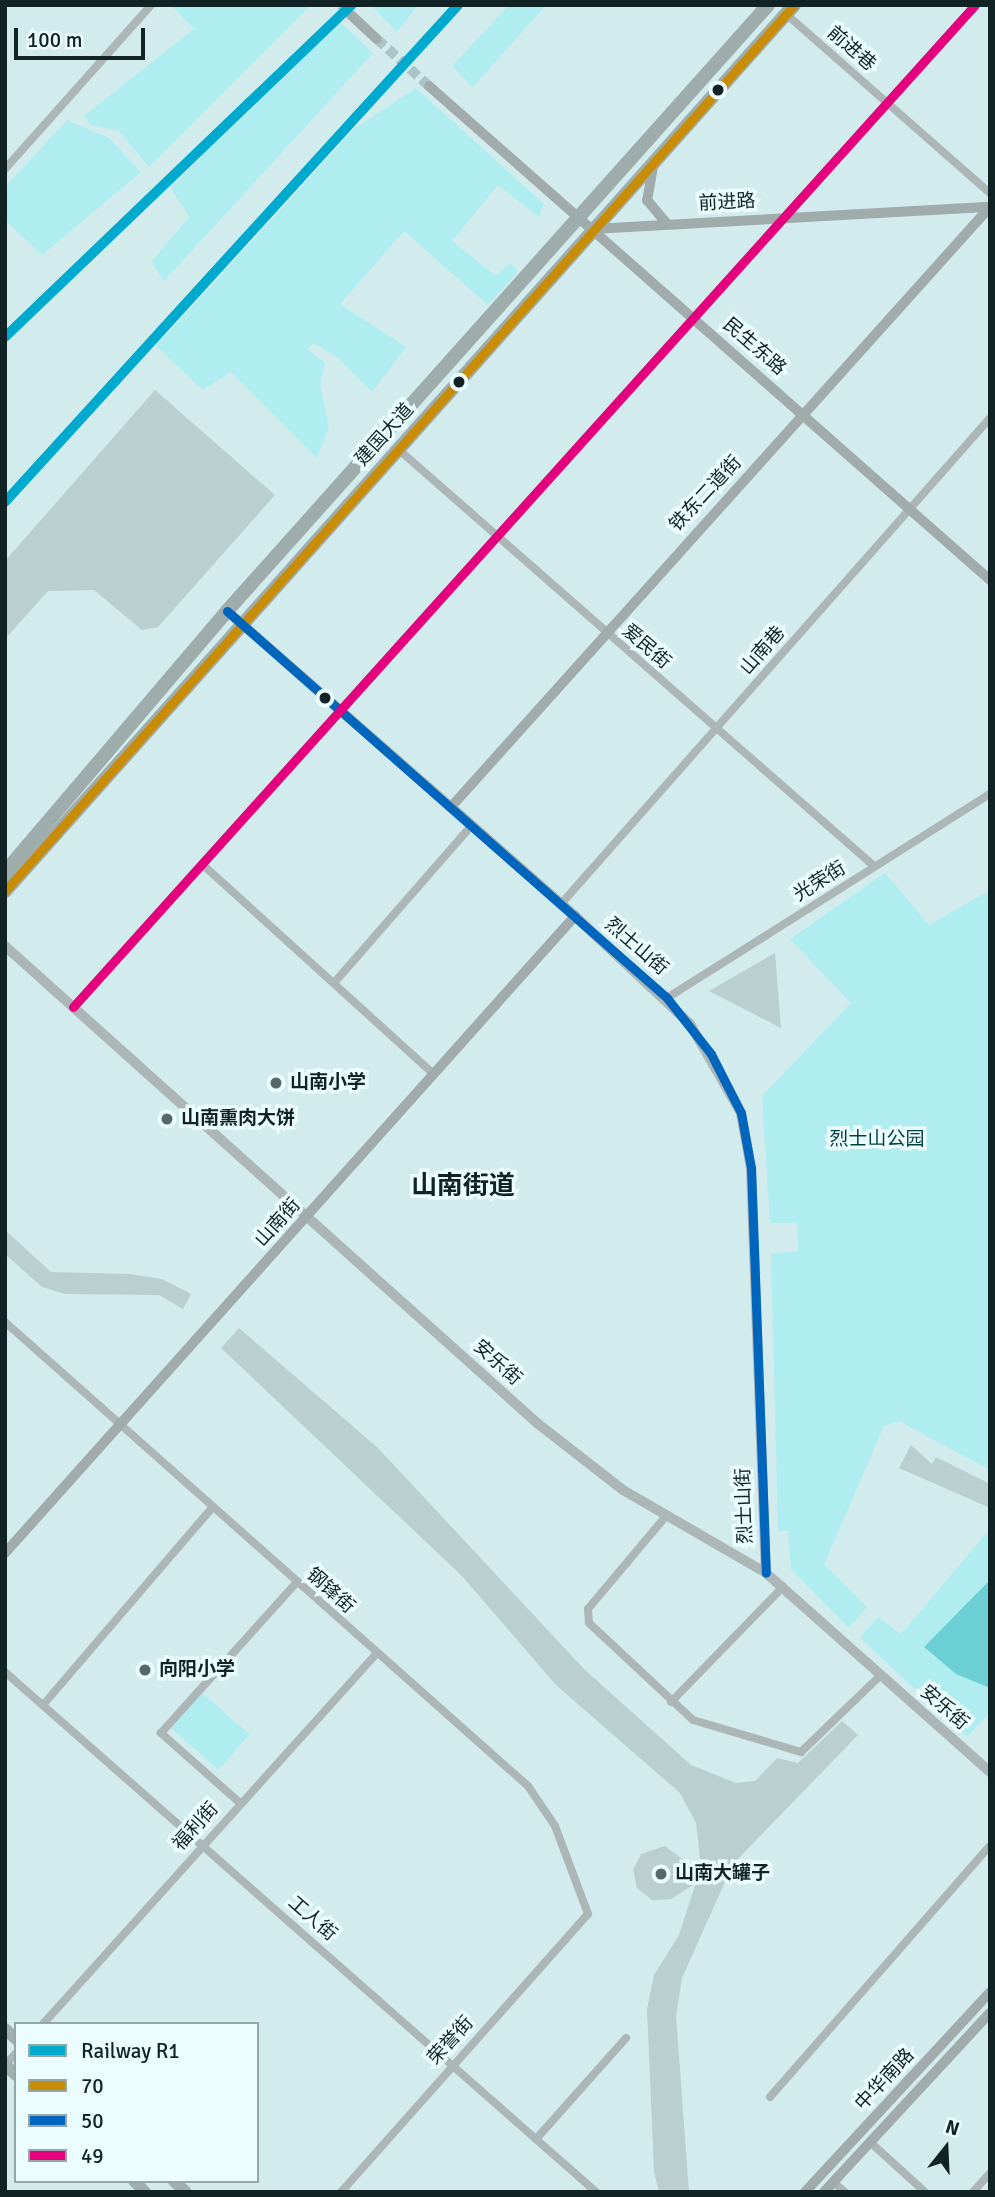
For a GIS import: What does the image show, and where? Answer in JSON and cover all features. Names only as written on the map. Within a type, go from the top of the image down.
[{"type":"highway","name":"建国大道","points":[[5,872],[227,611],[768,5]]},
{"type":"highway","name":"建国大道","points":[[5,891],[790,10]]},
{"type":"highway","points":[[674,111],[672,125],[689,121]]},
{"type":"main road","points":[[351,15],[377,39]]},
{"type":"main road","name":"民生东路","points":[[429,86],[990,580]]},
{"type":"main road","points":[[659,155],[647,200],[667,225]]},
{"type":"main road","name":"前进路","points":[[593,229],[990,207]]},
{"type":"main road","name":"铁东二道街","points":[[451,807],[603,631],[990,207]]},
{"type":"main road","name":"烈士山街","points":[[451,807],[575,916]]},
{"type":"main road","name":"山南街","points":[[5,1553],[575,916]]},
{"type":"main road","name":"中华南路","points":[[805,2192],[990,1992]]},
{"type":"main road","name":"中华南路","points":[[824,2192],[990,2013]]},
{"type":"street","points":[[5,169],[151,5]]},
{"type":"street","points":[[73,1007],[340,709],[790,217],[975,5]]},
{"type":"street","name":"前进巷","points":[[790,10],[990,193]]},
{"type":"street","name":"山南巷","points":[[561,904],[990,418]]},
{"type":"street","name":"爱民街","points":[[398,449],[874,866]]},
{"type":"street","name":"烈士山街","points":[[227,611],[451,807]]},
{"type":"street","name":"光荣街","points":[[667,998],[990,794]]},
{"type":"street","points":[[334,983],[471,826]]},
{"type":"street","points":[[202,864],[434,1074]]},
{"type":"street","name":"烈士山街","points":[[575,916],[667,998],[711,1054],[747,1141],[766,1573]]},
{"type":"street","name":"安乐街","points":[[5,946],[537,1423],[666,1516],[766,1573],[990,1772]]},
{"type":"street","name":"钢锋街","points":[[5,1322],[544,1804],[588,1914]]},
{"type":"street","points":[[43,1705],[213,1507]]},
{"type":"street","points":[[666,1516],[588,1609],[589,1623],[693,1720],[801,1752],[880,1676]]},
{"type":"street","points":[[240,1802],[161,1733],[297,1582]]},
{"type":"street","points":[[671,1702],[783,1587]]},
{"type":"street","name":"福利街","points":[[45,2022],[376,1654]]},
{"type":"street","name":"工人街","points":[[5,1672],[453,2061],[596,2192]]},
{"type":"street","points":[[769,2097],[990,1846]]},
{"type":"street","name":"荣誉街","points":[[341,2192],[453,2061],[588,1914]]},
{"type":"street","points":[[537,2138],[626,2038]]},
{"type":"street","points":[[870,2142],[925,2192]]},
{"type":"street","points":[[973,2192],[990,2173]]},
{"type":"street","points":[[834,2182],[845,2192]]},
{"type":"green space","points":[[171,5],[311,5],[149,167],[118,130],[91,125],[84,116],[194,29]]},
{"type":"green space","points":[[371,5],[418,5],[397,32]]},
{"type":"green space","points":[[509,5],[546,5],[473,87],[452,66]]},
{"type":"green space","points":[[340,22],[373,53],[164,281],[151,262],[189,217],[170,187]]},
{"type":"green space","points":[[416,88],[544,204],[539,217],[498,185],[452,241],[496,276],[510,263],[518,272],[488,305],[404,231],[340,304],[406,347],[372,392],[337,357],[313,343],[307,349],[325,363],[320,385],[329,427],[317,458],[231,372],[203,390],[156,346],[355,128]]},
{"type":"green space","points":[[67,120],[109,138],[141,172],[42,255],[5,220],[5,187]]},
{"type":"green space","name":"烈士山公园","points":[[885,873],[929,925],[990,890],[990,1470],[899,1421],[884,1426],[824,1564],[867,1607],[849,1628],[791,1569],[788,1531],[778,1531],[771,1253],[798,1251],[797,1223],[770,1223],[762,1096],[851,1003],[790,939]]},
{"type":"green space","points":[[990,1529],[990,1712],[967,1737],[860,1638],[878,1617],[901,1634]]},
{"type":"green space","points":[[202,1693],[250,1734],[219,1770],[171,1728]]},
{"type":"shaded area","points":[[990,1580],[990,1688],[956,1674],[924,1647]]},
{"type":"building","points":[[155,390],[275,495],[158,627],[142,630],[94,590],[48,591],[5,639],[5,561]]},
{"type":"building","points":[[775,953],[781,1028],[709,991]]},
{"type":"building","points":[[5,1230],[51,1272],[130,1274],[162,1279],[191,1294],[183,1309],[159,1295],[65,1294],[42,1287],[5,1254]]},
{"type":"building","points":[[239,1328],[378,1448],[584,1669],[691,1765],[736,1783],[755,1781],[777,1758],[798,1763],[842,1721],[858,1735],[733,1864],[682,1978],[676,2016],[689,2192],[659,2192],[654,2172],[647,2009],[654,1975],[679,1935],[701,1867],[696,1823],[680,1793],[556,1685],[462,1576],[221,1348]]},
{"type":"building","points":[[911,1445],[932,1464],[936,1457],[990,1484],[990,1508],[899,1468]]},
{"type":"building","name":"山南大罐子","points":[[665,1846],[685,1861],[693,1885],[671,1899],[652,1900],[637,1888],[633,1870],[641,1854]]},
{"type":"tunnel","points":[[341,5],[351,15]]},
{"type":"tunnel","points":[[377,39],[429,86]]},
{"type":"rail line","name":"R1","points":[[5,337],[351,5]]},
{"type":"rail line","name":"R1","points":[[5,502],[458,5]]},
{"type":"transit line","name":"70","points":[[5,891],[794,5]]},
{"type":"transit line","name":"49","points":[[73,1007],[975,5]]},
{"type":"transit line","name":"50","points":[[227,611],[667,998],[711,1054],[741,1113],[751,1168],[766,1573]]},
{"type":"place","name":"山南小学","points":[[276,1083]]},
{"type":"place","name":"山南熏肉大饼","points":[[167,1119]]},
{"type":"place","name":"向阳小学","points":[[145,1670]]},
{"type":"place","name":"山南大罐子","points":[[661,1874]]},
{"type":"district","name":"山南街道","points":[[463,1187]]}]
